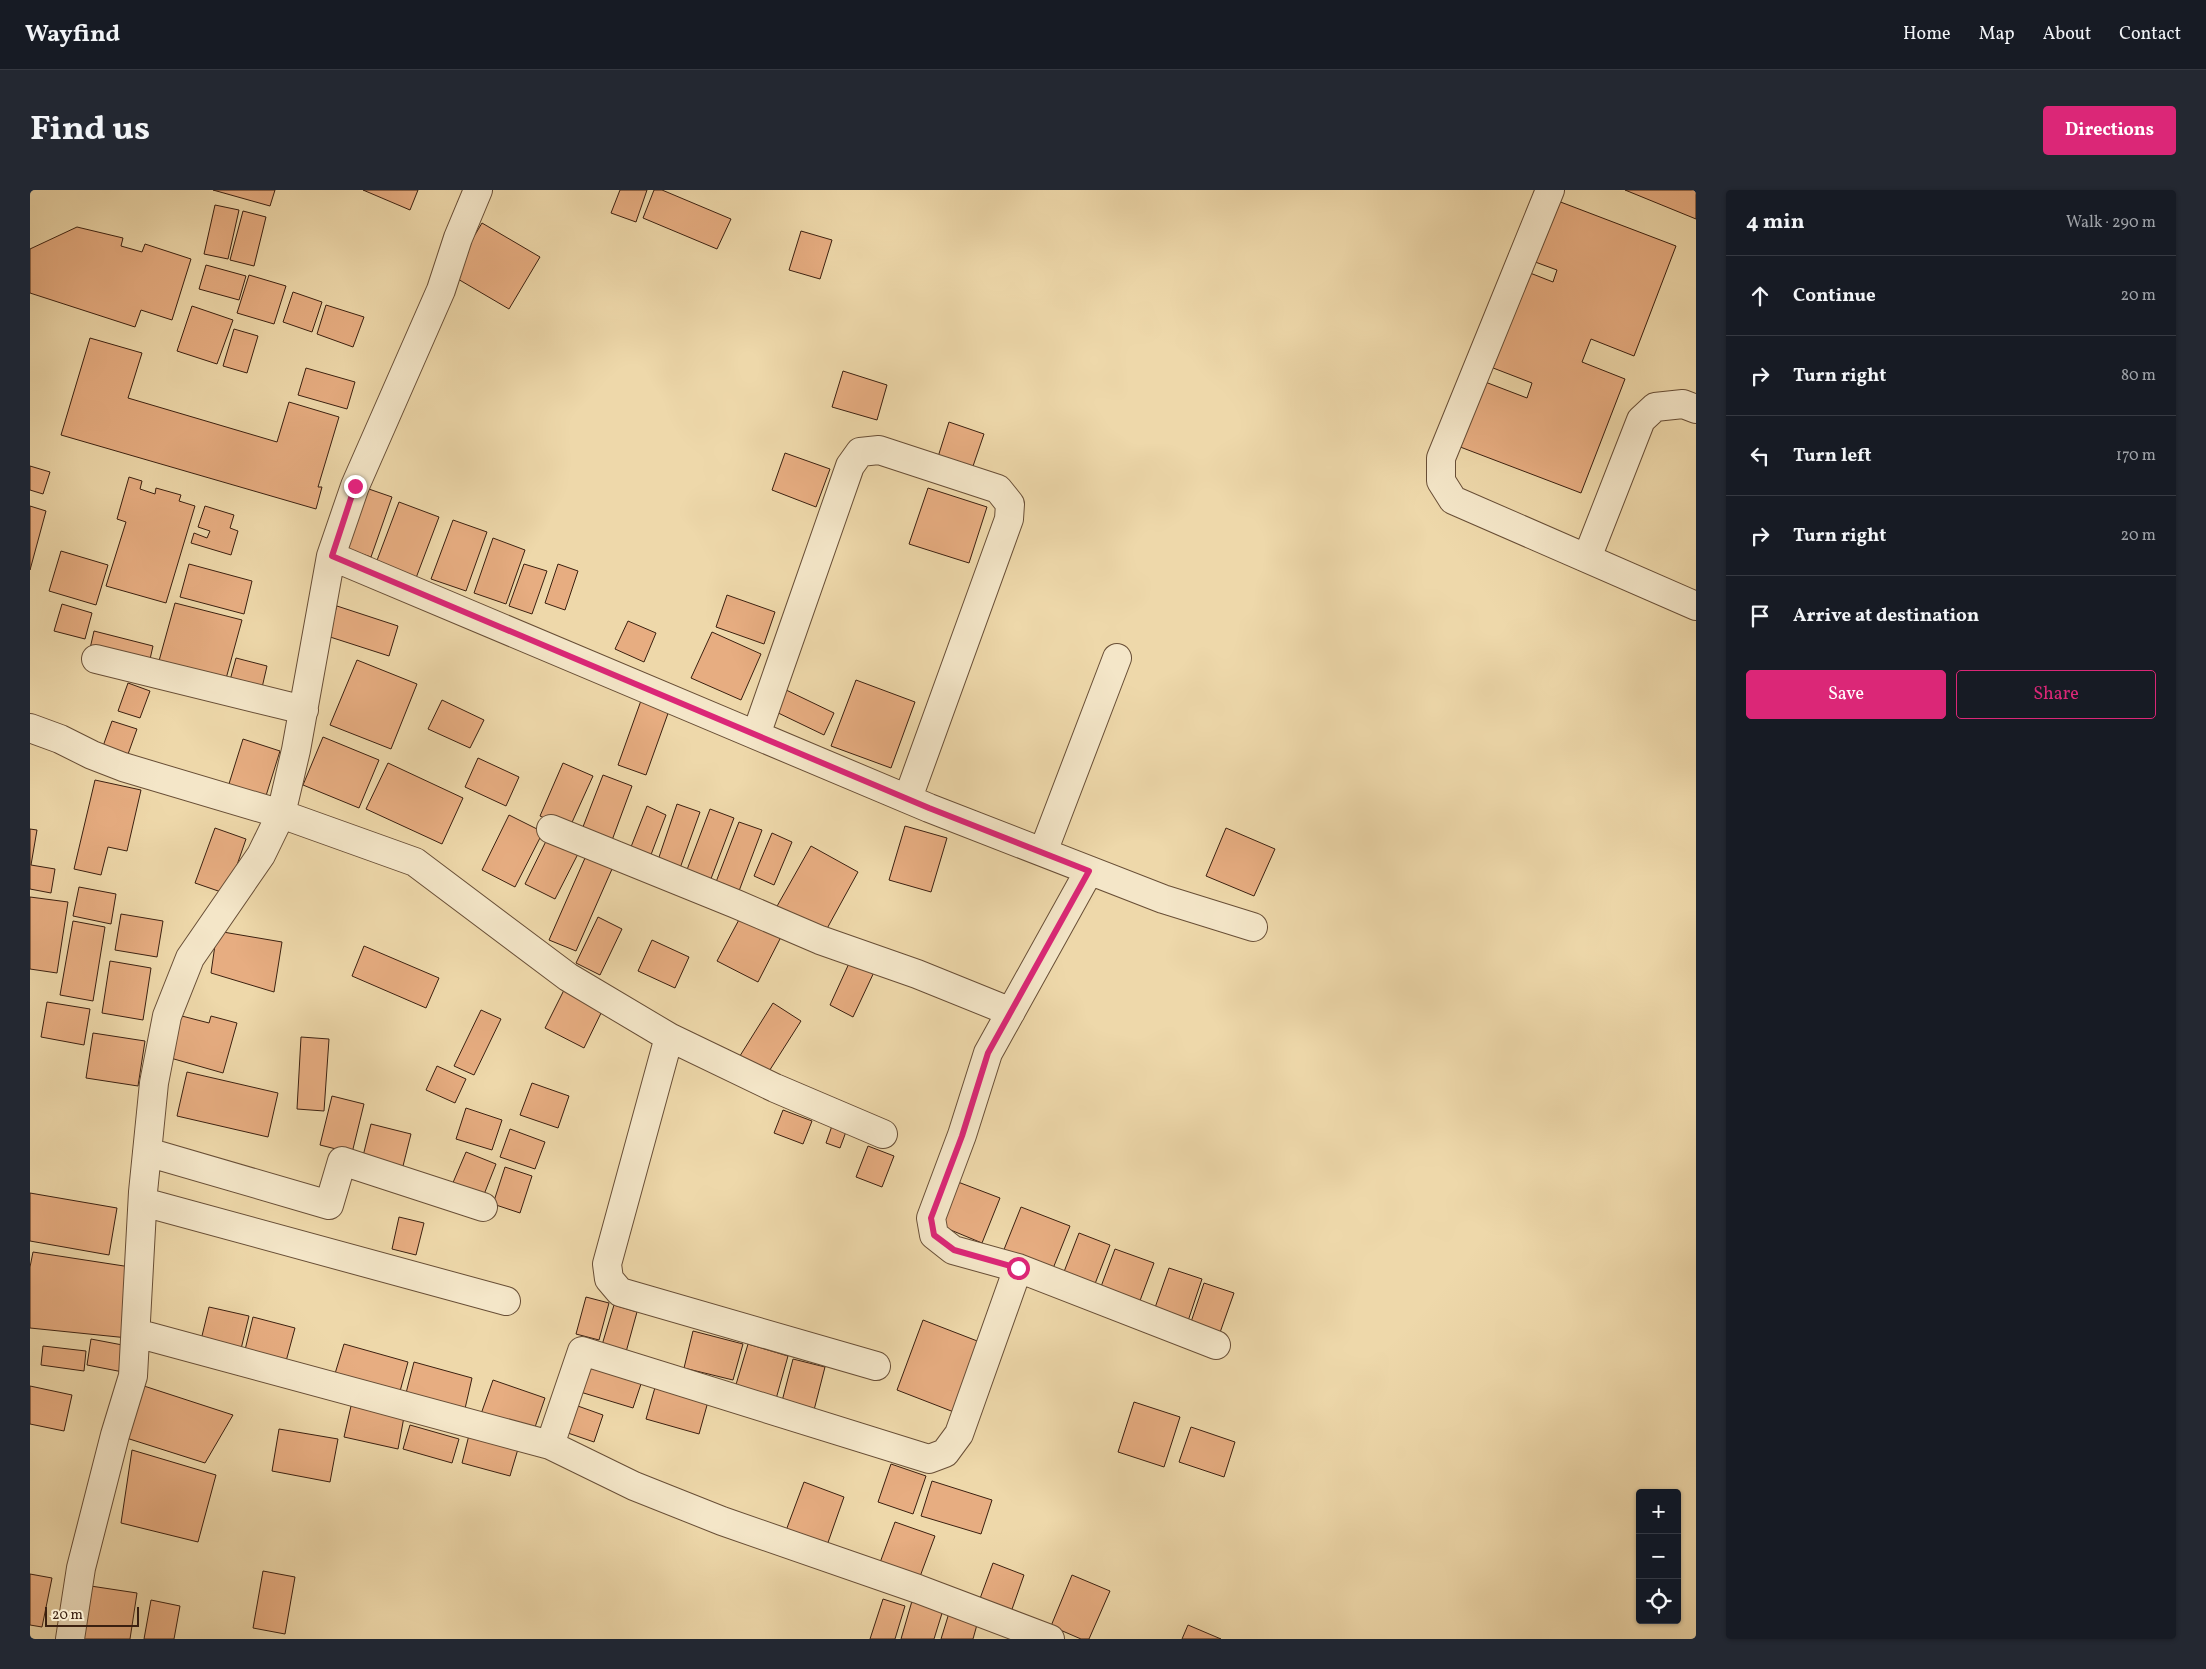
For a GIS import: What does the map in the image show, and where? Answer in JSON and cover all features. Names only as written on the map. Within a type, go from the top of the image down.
[{"type":"street","points":[[70,1639],[81,1568],[115,1435],[133,1376],[143,1202],[154,1083],[167,1016],[190,958],[261,855],[281,814],[304,710],[332,556],[355,486],[441,290],[458,238],[478,190]]},
{"type":"street","points":[[1550,190],[1441,458],[1441,481],[1453,500],[1696,606]]},
{"type":"street","points":[[1587,558],[1641,420],[1656,407],[1683,404],[1696,409]]},
{"type":"street","points":[[756,734],[850,466],[860,452],[879,450],[998,489],[1010,504],[1009,519],[908,798]]},
{"type":"street","points":[[332,556],[908,798],[1089,871],[1162,899],[1253,927]]},
{"type":"street","points":[[1042,852],[1117,658]]},
{"type":"street","points":[[96,659],[304,710]]},
{"type":"street","points":[[30,728],[60,738],[92,755],[124,767],[281,814],[415,862],[568,977],[669,1037],[775,1088],[883,1134]]},
{"type":"street","points":[[551,828],[820,940],[917,974],[1010,1012]]},
{"type":"street","points":[[1089,871],[988,1053],[962,1136],[931,1218],[934,1235],[954,1250],[1018,1268],[1216,1345]]},
{"type":"street","points":[[669,1037],[607,1264],[609,1279],[620,1292],[876,1366]]},
{"type":"street","points":[[148,1152],[329,1205],[342,1161],[483,1207]]},
{"type":"street","points":[[143,1202],[506,1301]]},
{"type":"street","points":[[550,1445],[582,1351],[929,1459],[945,1453],[959,1434],[1018,1268]]},
{"type":"street","points":[[136,1333],[550,1445],[634,1486],[713,1518],[918,1589],[1050,1639]]},
{"type":"building","points":[[213,190],[275,190],[270,206]]},
{"type":"building","points":[[363,190],[418,190],[410,210]]},
{"type":"building","points":[[620,190],[647,190],[636,222],[611,213]]},
{"type":"building","points":[[654,190],[662,190],[731,219],[717,249],[643,218]]},
{"type":"building","points":[[1625,190],[1696,190],[1696,219]]},
{"type":"building","points":[[1550,198],[1676,246],[1634,356],[1591,339],[1582,362],[1625,379],[1581,493],[1455,445],[1480,380],[1527,398],[1532,383],[1488,366],[1525,271],[1553,282],[1557,270],[1527,259]]},
{"type":"building","points":[[215,205],[239,210],[228,259],[204,254]]},
{"type":"building","points":[[243,211],[266,217],[254,266],[230,260]]},
{"type":"building","points":[[482,223],[540,257],[509,309],[451,275]]},
{"type":"building","points":[[77,227],[123,238],[121,246],[142,252],[145,244],[191,259],[172,320],[141,310],[135,327],[30,293],[30,249]]},
{"type":"building","points":[[801,231],[832,240],[820,279],[789,270]]},
{"type":"building","points":[[206,265],[246,276],[239,300],[199,289]]},
{"type":"building","points":[[249,275],[286,286],[274,324],[237,313]]},
{"type":"building","points":[[293,292],[322,302],[312,332],[283,322]]},
{"type":"building","points":[[326,305],[364,317],[353,347],[317,334]]},
{"type":"building","points":[[192,306],[233,320],[217,364],[177,351]]},
{"type":"building","points":[[234,329],[258,336],[247,373],[223,366]]},
{"type":"building","points":[[90,338],[142,353],[128,398],[277,442],[289,402],[339,417],[318,487],[322,487],[316,509],[61,435]]},
{"type":"building","points":[[306,368],[355,382],[347,409],[298,395]]},
{"type":"building","points":[[843,371],[887,385],[877,420],[832,407]]},
{"type":"building","points":[[949,422],[984,434],[971,472],[937,460]]},
{"type":"building","points":[[785,453],[830,469],[816,507],[772,490]]},
{"type":"building","points":[[30,466],[50,472],[43,494],[30,490]]},
{"type":"building","points":[[129,477],[142,481],[140,489],[155,494],[156,488],[181,495],[179,501],[195,506],[166,603],[106,586],[126,522],[117,519]]},
{"type":"building","points":[[363,487],[392,497],[371,557],[341,547]]},
{"type":"building","points":[[928,488],[987,507],[969,563],[909,544]]},
{"type":"building","points":[[399,502],[439,517],[416,578],[376,563]]},
{"type":"building","points":[[30,506],[46,511],[30,570]]},
{"type":"building","points":[[205,506],[234,515],[230,528],[238,531],[231,555],[191,543],[194,533],[207,538],[210,531],[198,527]]},
{"type":"building","points":[[453,520],[487,532],[466,591],[431,579]]},
{"type":"building","points":[[493,538],[525,550],[506,604],[474,593]]},
{"type":"building","points":[[61,551],[108,565],[96,605],[49,591]]},
{"type":"building","points":[[189,564],[252,581],[244,614],[180,597]]},
{"type":"building","points":[[524,564],[547,571],[532,614],[509,606]]},
{"type":"building","points":[[558,564],[578,571],[565,610],[545,603]]},
{"type":"building","points":[[727,595],[775,612],[764,644],[716,627]]},
{"type":"building","points":[[175,603],[242,620],[224,686],[157,668]]},
{"type":"building","points":[[62,604],[92,613],[85,639],[54,631]]},
{"type":"building","points":[[337,606],[398,626],[389,656],[327,636]]},
{"type":"building","points":[[628,621],[656,633],[644,662],[615,649]]},
{"type":"building","points":[[94,631],[153,646],[148,668],[89,653]]},
{"type":"building","points":[[712,632],[761,654],[741,700],[691,678]]},
{"type":"building","points":[[236,658],[267,666],[261,692],[229,684]]},
{"type":"building","points":[[357,660],[417,684],[391,749],[330,725]]},
{"type":"building","points":[[856,680],[915,702],[891,768],[831,746]]},
{"type":"building","points":[[128,683],[150,691],[140,718],[118,711]]},
{"type":"building","points":[[782,688],[834,713],[824,735],[772,710]]},
{"type":"building","points":[[643,695],[671,705],[646,775],[618,765]]},
{"type":"building","points":[[442,700],[484,720],[470,748],[428,729]]},
{"type":"building","points":[[112,721],[137,729],[127,757],[102,749]]},
{"type":"building","points":[[323,737],[379,760],[359,808],[303,785]]},
{"type":"building","points":[[243,739],[280,751],[265,799],[228,787]]},
{"type":"building","points":[[478,758],[519,777],[506,806],[465,787]]},
{"type":"building","points":[[388,763],[463,798],[442,844],[366,809]]},
{"type":"building","points":[[563,763],[593,776],[569,829],[540,816]]},
{"type":"building","points":[[603,775],[632,786],[611,843],[581,832]]},
{"type":"building","points":[[95,780],[141,790],[127,851],[108,847],[101,875],[74,869]]},
{"type":"building","points":[[677,804],[700,812],[679,871],[657,863]]},
{"type":"building","points":[[647,806],[666,815],[649,860],[629,852]]},
{"type":"building","points":[[710,809],[734,818],[709,884],[685,875]]},
{"type":"building","points":[[509,815],[543,832],[515,887],[482,870]]},
{"type":"building","points":[[739,822],[762,830],[739,891],[716,882]]},
{"type":"building","points":[[905,826],[947,838],[931,892],[889,880]]},
{"type":"building","points":[[215,828],[246,839],[227,894],[195,883]]},
{"type":"building","points":[[1226,828],[1275,849],[1254,896],[1206,876]]},
{"type":"building","points":[[30,829],[37,830],[31,865],[55,869],[51,893],[30,889]]},
{"type":"building","points":[[772,833],[792,842],[774,885],[754,876]]},
{"type":"building","points":[[549,835],[580,850],[555,899],[525,884]]},
{"type":"building","points":[[811,846],[858,872],[824,934],[776,908]]},
{"type":"building","points":[[589,849],[616,860],[576,951],[549,940]]},
{"type":"building","points":[[79,887],[116,894],[111,924],[73,916]]},
{"type":"building","points":[[30,897],[68,902],[57,973],[30,969]]},
{"type":"building","points":[[121,914],[163,921],[157,957],[115,950]]},
{"type":"building","points":[[742,914],[782,935],[758,982],[717,961]]},
{"type":"building","points":[[598,917],[622,929],[600,975],[576,963]]},
{"type":"building","points":[[73,921],[105,927],[93,1001],[60,995]]},
{"type":"building","points":[[217,931],[282,942],[274,992],[211,973]]},
{"type":"building","points":[[652,940],[689,957],[675,988],[638,971]]},
{"type":"building","points":[[364,946],[439,978],[426,1008],[352,976]]},
{"type":"building","points":[[851,959],[875,970],[853,1017],[830,1005]]},
{"type":"building","points":[[110,961],[151,968],[143,1020],[102,1013]]},
{"type":"building","points":[[565,988],[604,1007],[584,1048],[545,1028]]},
{"type":"building","points":[[47,1002],[90,1009],[84,1045],[41,1037]]},
{"type":"building","points":[[773,1003],[801,1021],[766,1076],[738,1059]]},
{"type":"building","points":[[481,1010],[501,1019],[474,1075],[454,1066]]},
{"type":"building","points":[[178,1015],[209,1023],[211,1016],[237,1023],[223,1073],[167,1057]]},
{"type":"building","points":[[93,1033],[145,1041],[138,1086],[86,1078]]},
{"type":"building","points":[[301,1037],[329,1039],[324,1111],[297,1109]]},
{"type":"building","points":[[437,1066],[466,1079],[455,1103],[426,1090]]},
{"type":"building","points":[[187,1072],[278,1093],[268,1137],[177,1116]]},
{"type":"building","points":[[532,1083],[569,1096],[558,1128],[520,1115]]},
{"type":"building","points":[[332,1096],[364,1104],[352,1153],[320,1145]]},
{"type":"building","points":[[466,1108],[502,1120],[492,1150],[456,1139]]},
{"type":"building","points":[[783,1110],[812,1121],[803,1144],[774,1133]]},
{"type":"building","points":[[833,1123],[847,1129],[840,1148],[826,1143]]},
{"type":"building","points":[[371,1124],[411,1134],[402,1170],[362,1160]]},
{"type":"building","points":[[510,1129],[545,1142],[535,1169],[500,1157]]},
{"type":"building","points":[[868,1146],[894,1156],[882,1187],[856,1177]]},
{"type":"building","points":[[466,1152],[496,1164],[483,1197],[452,1185]]},
{"type":"building","points":[[505,1167],[532,1176],[520,1213],[493,1204]]},
{"type":"building","points":[[958,1182],[1000,1198],[982,1243],[941,1226]]},
{"type":"building","points":[[30,1193],[117,1208],[109,1255],[30,1241]]},
{"type":"building","points":[[1021,1207],[1070,1226],[1052,1271],[1003,1252]]},
{"type":"building","points":[[399,1217],[424,1223],[416,1255],[392,1249]]},
{"type":"building","points":[[1079,1233],[1110,1245],[1093,1289],[1062,1277]]},
{"type":"building","points":[[1115,1249],[1154,1263],[1138,1306],[1099,1292]]},
{"type":"building","points":[[33,1252],[137,1268],[128,1338],[30,1328],[30,1267]]},
{"type":"building","points":[[1169,1268],[1202,1279],[1185,1330],[1151,1319]]},
{"type":"building","points":[[1204,1283],[1234,1293],[1217,1341],[1188,1331]]},
{"type":"building","points":[[586,1297],[609,1303],[599,1340],[576,1334]]},
{"type":"building","points":[[614,1305],[637,1312],[626,1352],[602,1345]]},
{"type":"building","points":[[209,1307],[249,1316],[241,1349],[201,1340]]},
{"type":"building","points":[[253,1317],[295,1328],[285,1365],[244,1354]]},
{"type":"building","points":[[923,1320],[985,1344],[959,1414],[897,1390]]},
{"type":"building","points":[[693,1331],[743,1344],[733,1380],[684,1368]]},
{"type":"building","points":[[91,1339],[133,1347],[128,1373],[87,1365]]},
{"type":"building","points":[[344,1344],[408,1362],[399,1395],[334,1377]]},
{"type":"building","points":[[748,1344],[788,1356],[776,1399],[735,1388]]},
{"type":"building","points":[[43,1346],[86,1351],[84,1371],[41,1365]]},
{"type":"building","points":[[793,1359],[825,1367],[813,1414],[781,1405]]},
{"type":"building","points":[[414,1362],[472,1378],[464,1413],[405,1397]]},
{"type":"building","points":[[586,1363],[642,1381],[633,1408],[577,1391]]},
{"type":"building","points":[[493,1380],[545,1398],[533,1433],[481,1414]]},
{"type":"building","points":[[656,1384],[709,1398],[699,1434],[646,1419]]},
{"type":"building","points":[[30,1386],[72,1395],[64,1431],[30,1424]]},
{"type":"building","points":[[144,1386],[233,1415],[205,1463],[120,1436]]},
{"type":"building","points":[[1134,1402],[1180,1417],[1164,1467],[1118,1452]]},
{"type":"building","points":[[575,1405],[603,1415],[594,1442],[565,1432]]},
{"type":"building","points":[[351,1406],[404,1417],[398,1449],[344,1437]]},
{"type":"building","points":[[410,1425],[459,1439],[452,1463],[403,1449]]},
{"type":"building","points":[[1191,1427],[1235,1442],[1224,1477],[1179,1462]]},
{"type":"building","points":[[279,1429],[338,1439],[330,1482],[272,1471]]},
{"type":"building","points":[[469,1435],[518,1449],[510,1476],[462,1463]]},
{"type":"building","points":[[132,1450],[216,1475],[198,1542],[121,1523]]},
{"type":"building","points":[[891,1464],[926,1476],[913,1514],[878,1502]]},
{"type":"building","points":[[932,1481],[992,1500],[981,1534],[921,1516]]},
{"type":"building","points":[[804,1482],[844,1497],[825,1551],[784,1536]]},
{"type":"building","points":[[895,1522],[935,1536],[918,1582],[878,1568]]},
{"type":"building","points":[[993,1563],[1024,1575],[1010,1615],[978,1604]]},
{"type":"building","points":[[263,1571],[295,1577],[285,1634],[253,1628]]},
{"type":"building","points":[[30,1574],[52,1578],[42,1627],[30,1625]]},
{"type":"building","points":[[1072,1575],[1110,1591],[1089,1639],[1081,1639],[1051,1626]]},
{"type":"building","points":[[84,1585],[137,1593],[130,1639],[76,1639]]},
{"type":"building","points":[[883,1599],[905,1606],[895,1639],[870,1639]]},
{"type":"building","points":[[151,1600],[180,1606],[174,1639],[144,1639]]},
{"type":"building","points":[[912,1601],[943,1610],[934,1639],[901,1639]]},
{"type":"building","points":[[949,1613],[978,1621],[973,1639],[941,1639]]},
{"type":"building","points":[[1188,1625],[1221,1639],[1182,1639]]},
{"type":"route","points":[[355,486],[332,556],[929,808],[1089,871],[988,1053],[962,1136],[931,1218],[934,1235],[954,1250],[1018,1268]]}]
